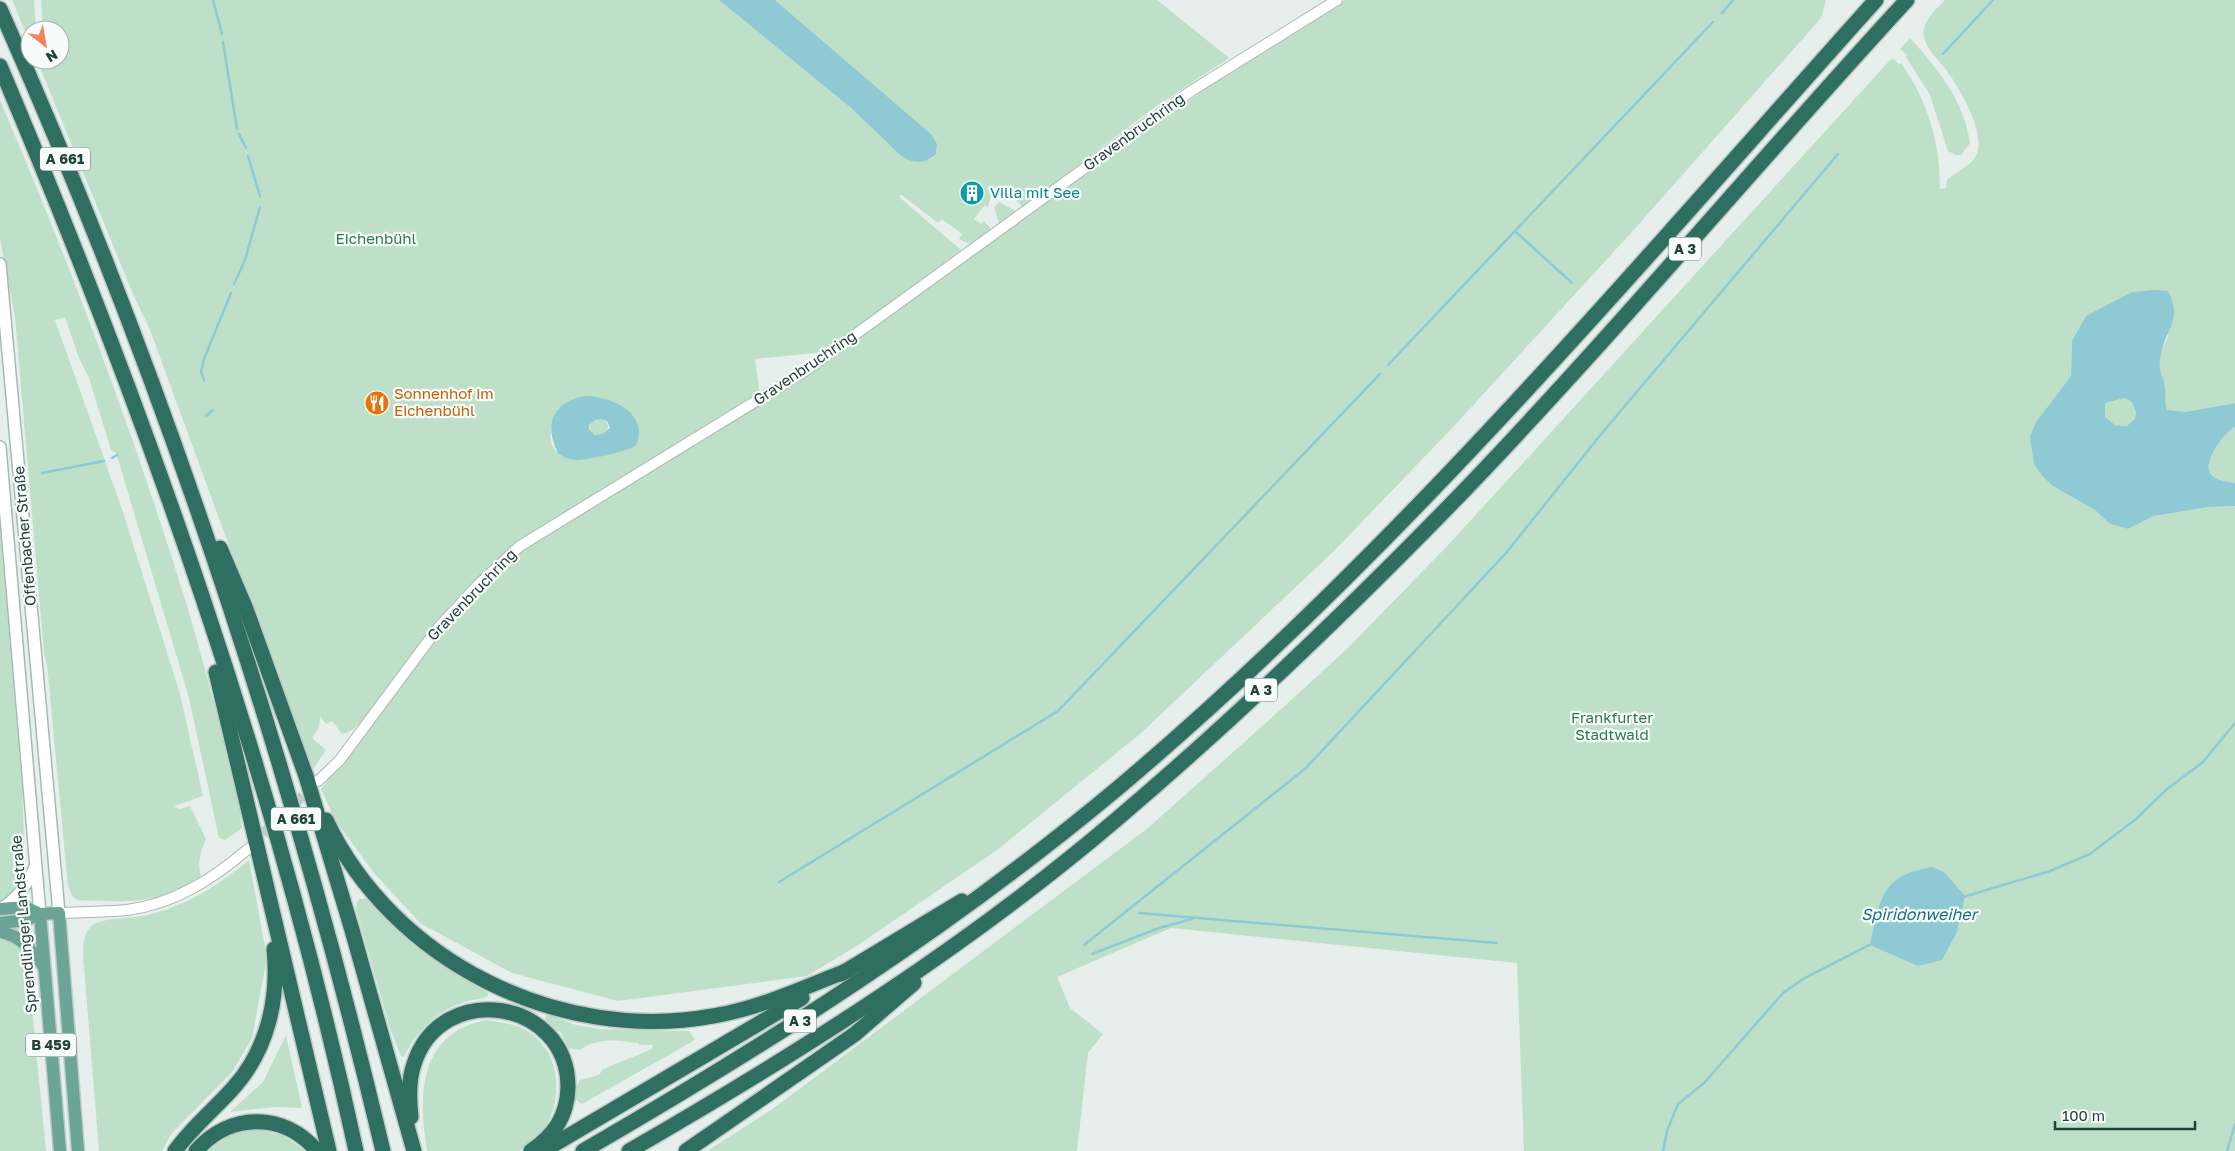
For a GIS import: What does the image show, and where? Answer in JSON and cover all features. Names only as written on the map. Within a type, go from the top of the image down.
[{"type":"highway","name":"A 3","points":[[583,1151],[782,1032],[882,968],[1008,877],[1110,794],[1194,722],[1364,560],[1469,452],[1876,0]]},
{"type":"highway","name":"A 3","points":[[629,1151],[849,1017],[964,939],[1050,874],[1173,771],[1247,704],[1375,580],[1460,494],[1577,368],[1907,0]]},
{"type":"highway","name":"A 661","points":[[0,9],[62,153],[125,310],[193,493],[267,720],[305,851],[382,1151]]},
{"type":"highway","name":"A 661","points":[[0,66],[86,272],[146,435],[196,580],[228,678],[294,897],[356,1151]]},
{"type":"highway","points":[[193,493],[223,554],[246,609],[329,826],[350,862],[376,896],[402,923],[442,955],[470,973],[499,988],[538,1004],[584,1015],[642,1021],[688,1020],[757,1006],[849,970]]},
{"type":"highway","points":[[196,580],[329,1151]]},
{"type":"highway","points":[[312,779],[413,1147]]},
{"type":"highway","points":[[543,1151],[849,970],[940,912],[1008,877]]},
{"type":"highway","points":[[175,1151],[194,1126],[245,1074],[268,1029],[272,1013],[276,975],[270,900]]},
{"type":"highway","points":[[686,1151],[855,1034],[964,939]]},
{"type":"highway","points":[[413,1147],[410,1083],[414,1064],[423,1045],[437,1028],[454,1017],[465,1012],[493,1009],[511,1012],[536,1024],[551,1039],[564,1062],[568,1082],[564,1112],[550,1136],[531,1151]]},
{"type":"highway","points":[[196,1151],[214,1135],[223,1130],[240,1124],[260,1122],[289,1128],[305,1138],[317,1151]]},
{"type":"main road","name":"Offenbacher Straße","points":[[0,264],[59,913]]},
{"type":"main road","name":"Offenbacher Straße","points":[[0,447],[27,753]]},
{"type":"main road","name":"Sprendlinger Landstraße","points":[[27,753],[60,1151]]},
{"type":"main road","points":[[1,908],[14,901],[23,890],[36,865]]},
{"type":"main road","points":[[1,908],[25,906],[40,914]]},
{"type":"main road","points":[[0,924],[26,920],[40,914],[59,913]]},
{"type":"main road","name":"B 459","points":[[59,913],[78,1151]]},
{"type":"main road","points":[[0,932],[9,933],[23,942],[44,967]]},
{"type":"street","name":"Gravenbruchring","points":[[312,779],[339,761],[438,628],[493,570],[520,546],[805,371],[1191,91],[1337,0]]},
{"type":"street","points":[[59,913],[126,910],[159,902],[207,881],[248,849]]},
{"type":"green space","points":[[12,0],[34,0],[35,20],[20,20]]},
{"type":"green space","name":"Eichenbühl","points":[[41,0],[719,0],[851,108],[900,155],[932,158],[937,149],[931,134],[775,0],[1157,0],[1229,58],[1155,107],[1023,207],[1014,198],[997,189],[995,192],[998,195],[991,196],[988,207],[985,205],[974,219],[981,224],[984,221],[991,229],[970,244],[959,239],[962,234],[942,219],[938,223],[902,195],[898,196],[961,250],[825,352],[755,359],[760,395],[514,545],[478,580],[445,617],[359,724],[342,734],[332,721],[326,724],[320,716],[319,727],[312,738],[326,750],[313,769],[286,701],[150,330],[133,294],[41,70],[70,70],[70,20],[42,20]],"holes":[[[598,397],[619,406],[631,414],[638,427],[639,435],[630,448],[593,457],[579,458],[559,454],[553,447],[551,437],[552,424],[558,408]]]},
{"type":"green space","points":[[1345,0],[1826,0],[1821,18],[1631,233],[1456,424],[1334,551],[1140,734],[997,850],[858,945],[807,976],[618,1001],[512,973],[420,923],[374,873],[335,820],[321,789],[432,641],[489,579],[513,556],[846,346],[1227,73]]},
{"type":"green space","name":"Frankfurter Stadtwald","points":[[1945,0],[2235,0],[2235,403],[2185,412],[2167,411],[2165,387],[2158,369],[2161,351],[2169,335],[2072,341],[2071,376],[2036,422],[2043,477],[2054,486],[2095,510],[2110,524],[2128,529],[2154,516],[2209,507],[2235,506],[2235,1151],[1524,1151],[1517,963],[1171,928],[1057,977],[1070,1008],[1103,1034],[1088,1053],[1077,1151],[707,1151],[774,1108],[1148,828],[1347,649],[1451,542],[1892,58],[1899,64],[1901,63],[1925,107],[1935,138],[1940,189],[1946,188],[1947,180],[1976,156],[1978,137],[1971,114],[1960,91],[1925,41],[1924,28],[1927,20]]},
{"type":"green space","points":[[1910,38],[1940,74],[1956,99],[1967,128],[1970,143],[1961,155],[1948,151],[1930,95],[1906,57],[1907,55],[1900,49]]},
{"type":"green space","points":[[0,100],[101,352],[168,544],[188,609],[242,815],[240,815],[242,828],[225,840],[219,838],[189,698],[118,459],[116,453],[111,450],[89,378],[79,358],[65,317],[55,320],[123,512],[180,694],[203,796],[174,806],[179,809],[190,806],[206,839],[200,858],[201,877],[170,893],[142,900],[78,900],[73,897],[68,886],[47,664],[44,653],[15,317],[0,239]]},
{"type":"green space","points":[[999,202],[1016,211],[999,223],[994,207]]},
{"type":"green space","points":[[2125,398],[2132,402],[2136,413],[2135,420],[2127,426],[2115,425],[2105,418],[2105,403]]},
{"type":"green space","points":[[599,418],[605,421],[608,427],[605,433],[599,436],[593,433],[590,427],[593,421]]},
{"type":"green space","points":[[2235,427],[2235,483],[2215,478],[2210,473],[2209,467],[2216,447],[2226,434]]},
{"type":"green space","points":[[0,528],[22,786],[24,842],[18,868],[46,1151],[0,1151]]},
{"type":"green space","points":[[249,860],[267,957],[252,1038],[233,1071],[171,1134],[162,1151],[99,1151],[83,955],[85,938],[90,927],[111,919],[144,916],[173,907],[213,887]]},
{"type":"green space","points":[[359,899],[369,899],[398,929],[429,956],[488,993],[488,996],[455,1006],[436,1016],[421,1030],[404,1057],[401,1056],[390,1028],[356,910]]},
{"type":"green space","points":[[547,1014],[576,1025],[601,1029],[689,1031],[695,1040],[582,1104],[576,1100],[575,1090],[580,1080],[599,1075],[603,1069],[652,1049],[653,1045],[639,1045],[638,1043],[608,1040],[594,1043],[579,1050],[568,1048],[562,1034],[559,1031],[554,1031],[545,1019]]},
{"type":"green space","points":[[486,1020],[511,1024],[528,1031],[543,1045],[550,1056],[554,1069],[556,1097],[548,1123],[533,1141],[519,1151],[427,1151],[423,1098],[429,1065],[437,1050],[448,1037],[464,1027]]},
{"type":"green space","points":[[286,1035],[302,1108],[275,1107],[230,1112],[263,1082]]},
{"type":"green space","points":[[254,1129],[282,1135],[306,1151],[208,1151],[228,1136]]},
{"type":"water","points":[[719,0],[775,0],[931,134],[937,144],[936,154],[923,162],[914,162],[900,155],[851,108]]},
{"type":"water","points":[[2168,291],[2172,301],[2174,317],[2163,345],[2160,365],[2165,387],[2167,410],[2185,412],[2235,403],[2235,427],[2226,434],[2216,447],[2209,467],[2210,473],[2215,478],[2235,483],[2235,506],[2209,507],[2154,516],[2128,529],[2110,524],[2095,510],[2053,486],[2043,477],[2034,464],[2030,437],[2036,422],[2071,376],[2072,341],[2086,316],[2132,292]],"holes":[[[2125,398],[2132,402],[2136,413],[2135,419],[2127,426],[2115,425],[2105,417],[2105,403]]]},
{"type":"water","points":[[592,396],[610,400],[626,409],[637,422],[639,434],[636,445],[617,453],[581,460],[566,458],[558,453],[552,433],[554,416],[558,409],[573,399]],"holes":[[[595,420],[607,421],[610,428],[603,434],[595,435],[589,429],[589,425]]]},
{"type":"water","name":"Spiridonweiher","points":[[1932,867],[1944,872],[1965,896],[1957,932],[1942,960],[1918,966],[1870,945],[1880,903],[1885,892],[1901,877]]},
{"type":"waterway","points":[[213,0],[222,34]]},
{"type":"waterway","points":[[1722,13],[1733,0]]},
{"type":"waterway","points":[[1943,54],[1993,0]]},
{"type":"waterway","points":[[1388,365],[1713,22]]},
{"type":"waterway","points":[[223,42],[237,129]]},
{"type":"waterway","points":[[239,134],[246,148]]},
{"type":"waterway","points":[[1084,945],[1306,768],[1506,553],[1602,433],[1838,154]]},
{"type":"waterway","points":[[248,156],[260,196]]},
{"type":"waterway","points":[[234,284],[245,260],[260,207]]},
{"type":"waterway","points":[[1516,232],[1572,283]]},
{"type":"waterway","points":[[204,380],[201,372],[204,359],[231,293]]},
{"type":"waterway","points":[[779,882],[1058,711],[1380,374]]},
{"type":"waterway","points":[[206,416],[213,410]]},
{"type":"waterway","points":[[112,458],[117,455]]},
{"type":"waterway","points":[[42,473],[104,461]]},
{"type":"waterway","points":[[1963,897],[2050,871],[2090,854],[2136,819],[2167,789],[2203,762],[2235,723]]},
{"type":"waterway","points":[[1139,913],[1497,943]]},
{"type":"waterway","points":[[1092,954],[1159,928],[1192,919]]},
{"type":"waterway","points":[[1663,1151],[1667,1131],[1678,1104],[1704,1083],[1783,993],[1803,979],[1871,944]]},
{"type":"waterway","points":[[2227,1151],[2235,1124]]},
{"type":"tunnel","points":[[252,844],[312,787]]},
{"type":"place","name":"Villa mit See","points":[[972,193]]},
{"type":"place","name":"Sonnenhof im Eichenbühl","points":[[377,403]]}]
